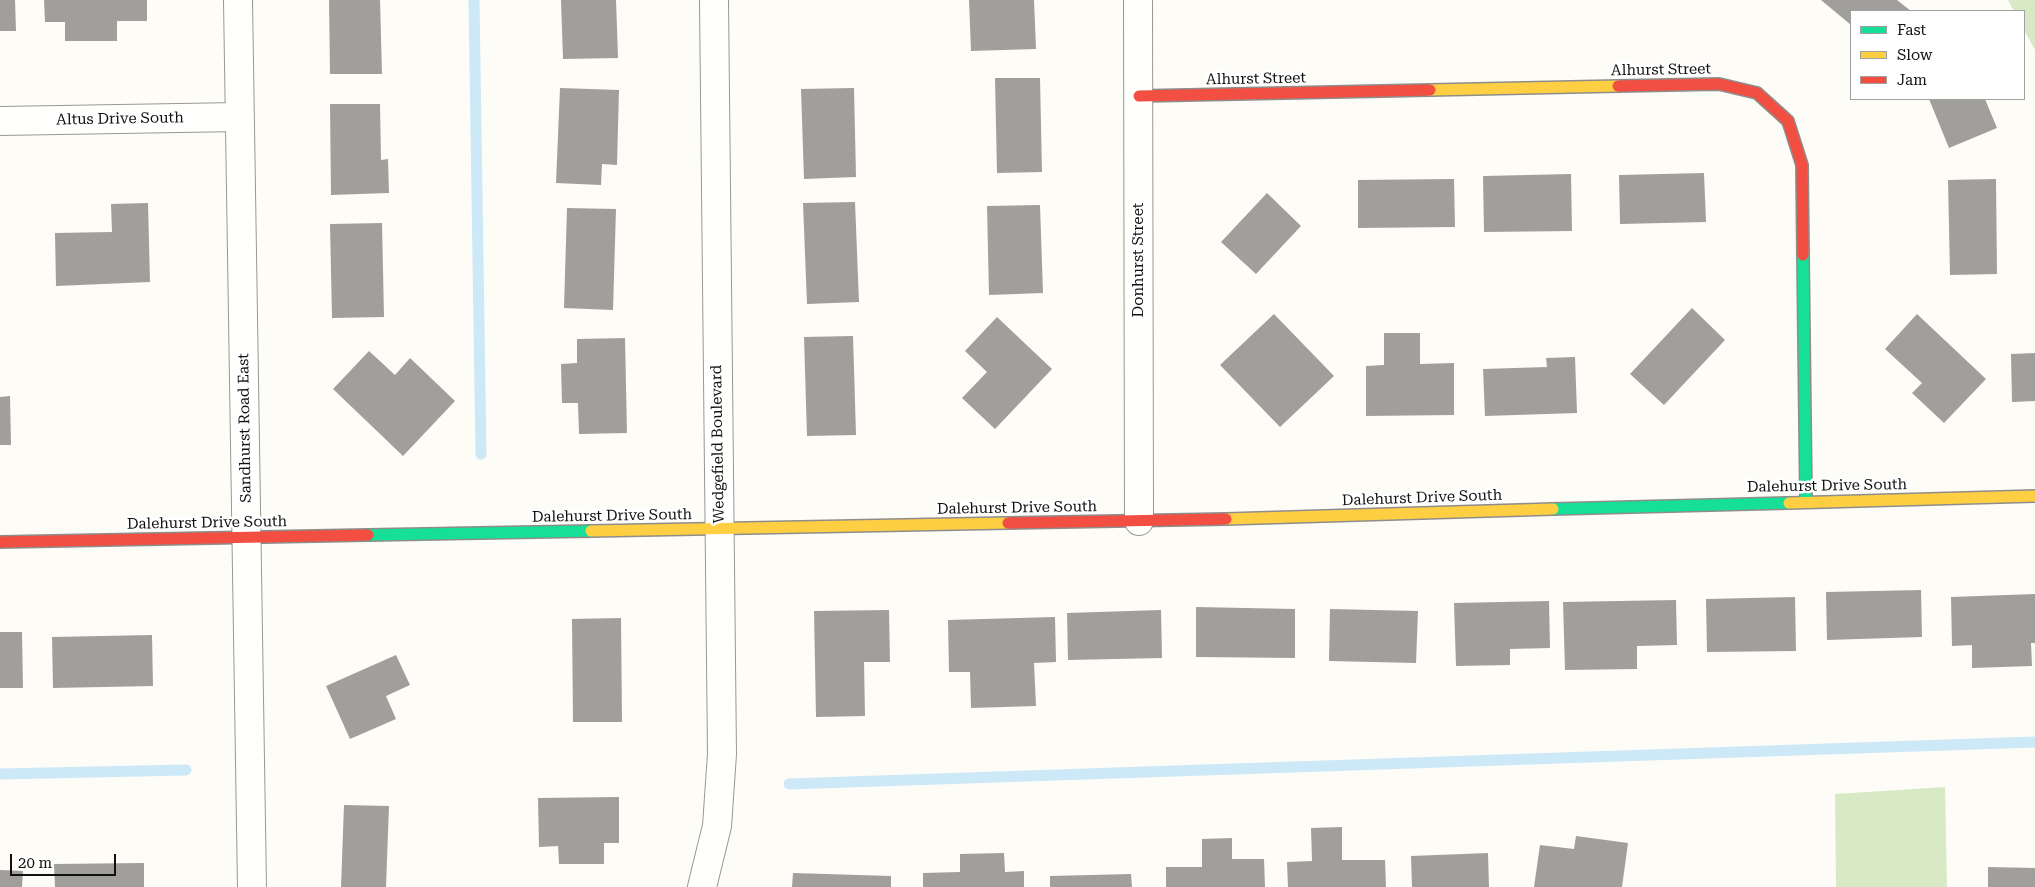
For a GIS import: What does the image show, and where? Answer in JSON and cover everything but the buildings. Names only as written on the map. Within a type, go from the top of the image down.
[{"type":"street","name":"Sandhurst Road East","points":[[238,0],[252,887]]},
{"type":"street","name":"Wedgefield Boulevard","points":[[702,887],[717,826],[722,754],[714,0]]},
{"type":"street","name":"Donhurst Street","points":[[1138,0],[1138,521]]},
{"type":"street","name":"Alhurst Street","points":[[1139,96],[1719,84],[1757,93],[1788,121],[1802,165],[1806,502]]},
{"type":"street","name":"Altus Drive South","points":[[0,121],[239,117]]},
{"type":"street","name":"Dalehurst Drive South","points":[[0,542],[1138,521],[2035,496]]},
{"type":"green space","points":[[2008,0],[2035,0],[2035,50],[2025,32],[2025,10],[2013,10]]},
{"type":"green space","points":[[1945,787],[1947,887],[1836,887],[1835,794]]},
{"type":"waterway","points":[[474,0],[481,454]]},
{"type":"waterway","points":[[789,784],[2035,742]]},
{"type":"waterway","points":[[0,774],[186,770]]},
{"type":"traffic: fast","points":[[1803,255],[1806,502]]},
{"type":"traffic: fast","points":[[1553,509],[1789,503]]},
{"type":"traffic: fast","points":[[368,535],[591,531]]},
{"type":"traffic: slow","points":[[1430,90],[1618,86]]},
{"type":"traffic: slow","points":[[1789,503],[2035,496]]},
{"type":"traffic: slow","points":[[1226,519],[1553,509]]},
{"type":"traffic: slow","points":[[591,531],[1008,523]]},
{"type":"traffic: jam","points":[[1618,86],[1719,84],[1757,93],[1788,121],[1802,165],[1803,255]]},
{"type":"traffic: jam","points":[[1139,96],[1430,90]]},
{"type":"traffic: jam","points":[[1008,523],[1226,519]]},
{"type":"traffic: jam","points":[[0,542],[368,535]]}]
